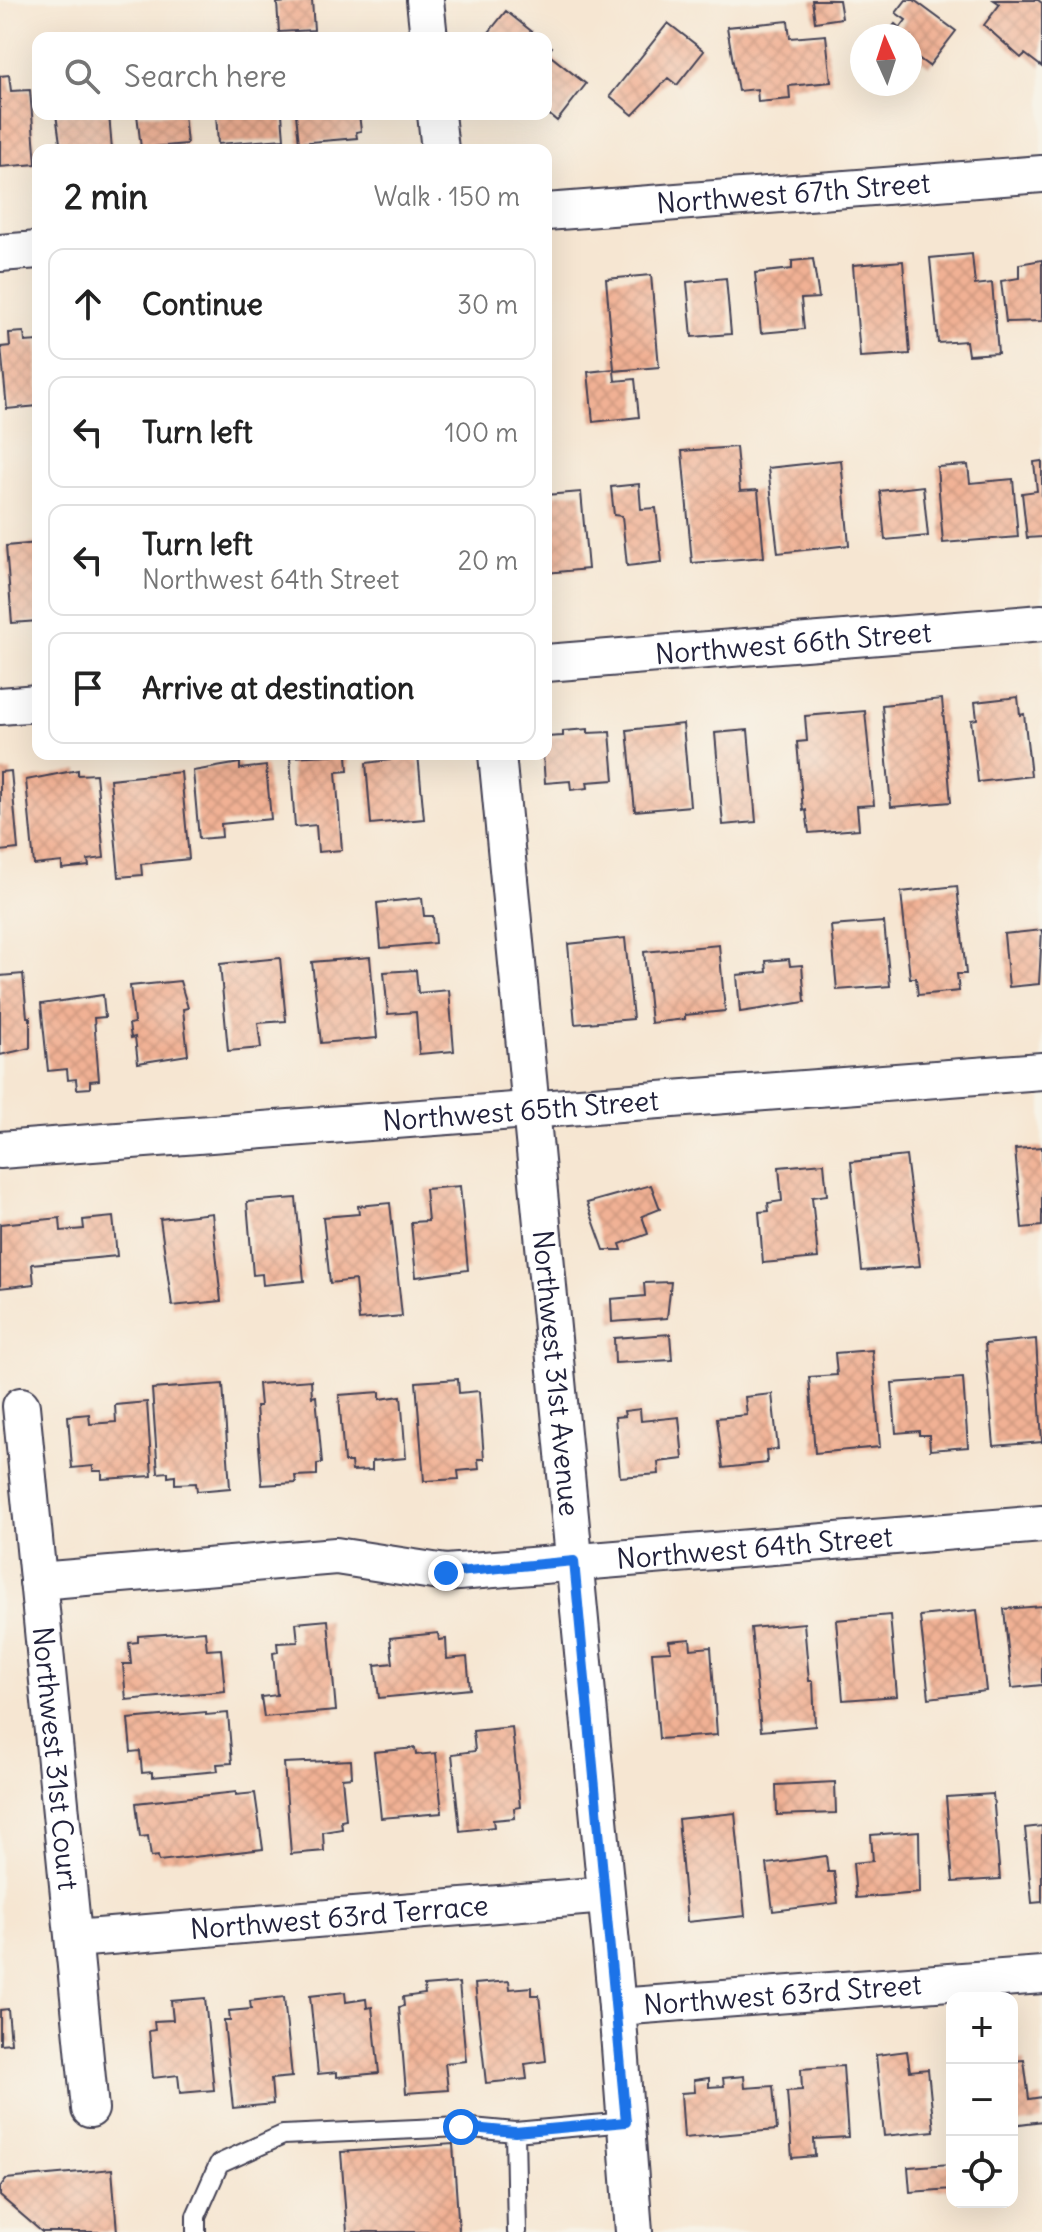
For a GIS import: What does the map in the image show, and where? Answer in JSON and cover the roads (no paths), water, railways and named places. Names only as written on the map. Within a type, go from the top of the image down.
[{"type":"street","points":[[425,0],[428,32]]},
{"type":"street","points":[[437,120],[439,144]]},
{"type":"street","name":"Northwest 67th Street","points":[[552,212],[1042,174]]},
{"type":"street","points":[[0,253],[32,250]]},
{"type":"street","name":"Northwest 66th Street","points":[[552,663],[1042,623]]},
{"type":"street","points":[[0,706],[32,703]]},
{"type":"street","name":"Northwest 31st Avenue","points":[[498,760],[617,2007],[634,2232]]},
{"type":"street","name":"Northwest 65th Street","points":[[0,1150],[1042,1071]]},
{"type":"street","name":"Northwest 31st Court","points":[[21,1406],[90,2109]]},
{"type":"street","name":"Northwest 64th Street","points":[[38,1581],[336,1556],[446,1573],[1042,1524]]},
{"type":"street","name":"Northwest 63rd Terrace","points":[[74,1939],[606,1895]]},
{"type":"street","name":"Northwest 63rd Street","points":[[617,2007],[1042,1975]]},
{"type":"lane","points":[[196,2232],[196,2216],[219,2164],[283,2135],[461,2127],[515,2132],[626,2122]]},
{"type":"lane","points":[[515,2132],[517,2232]]}]
